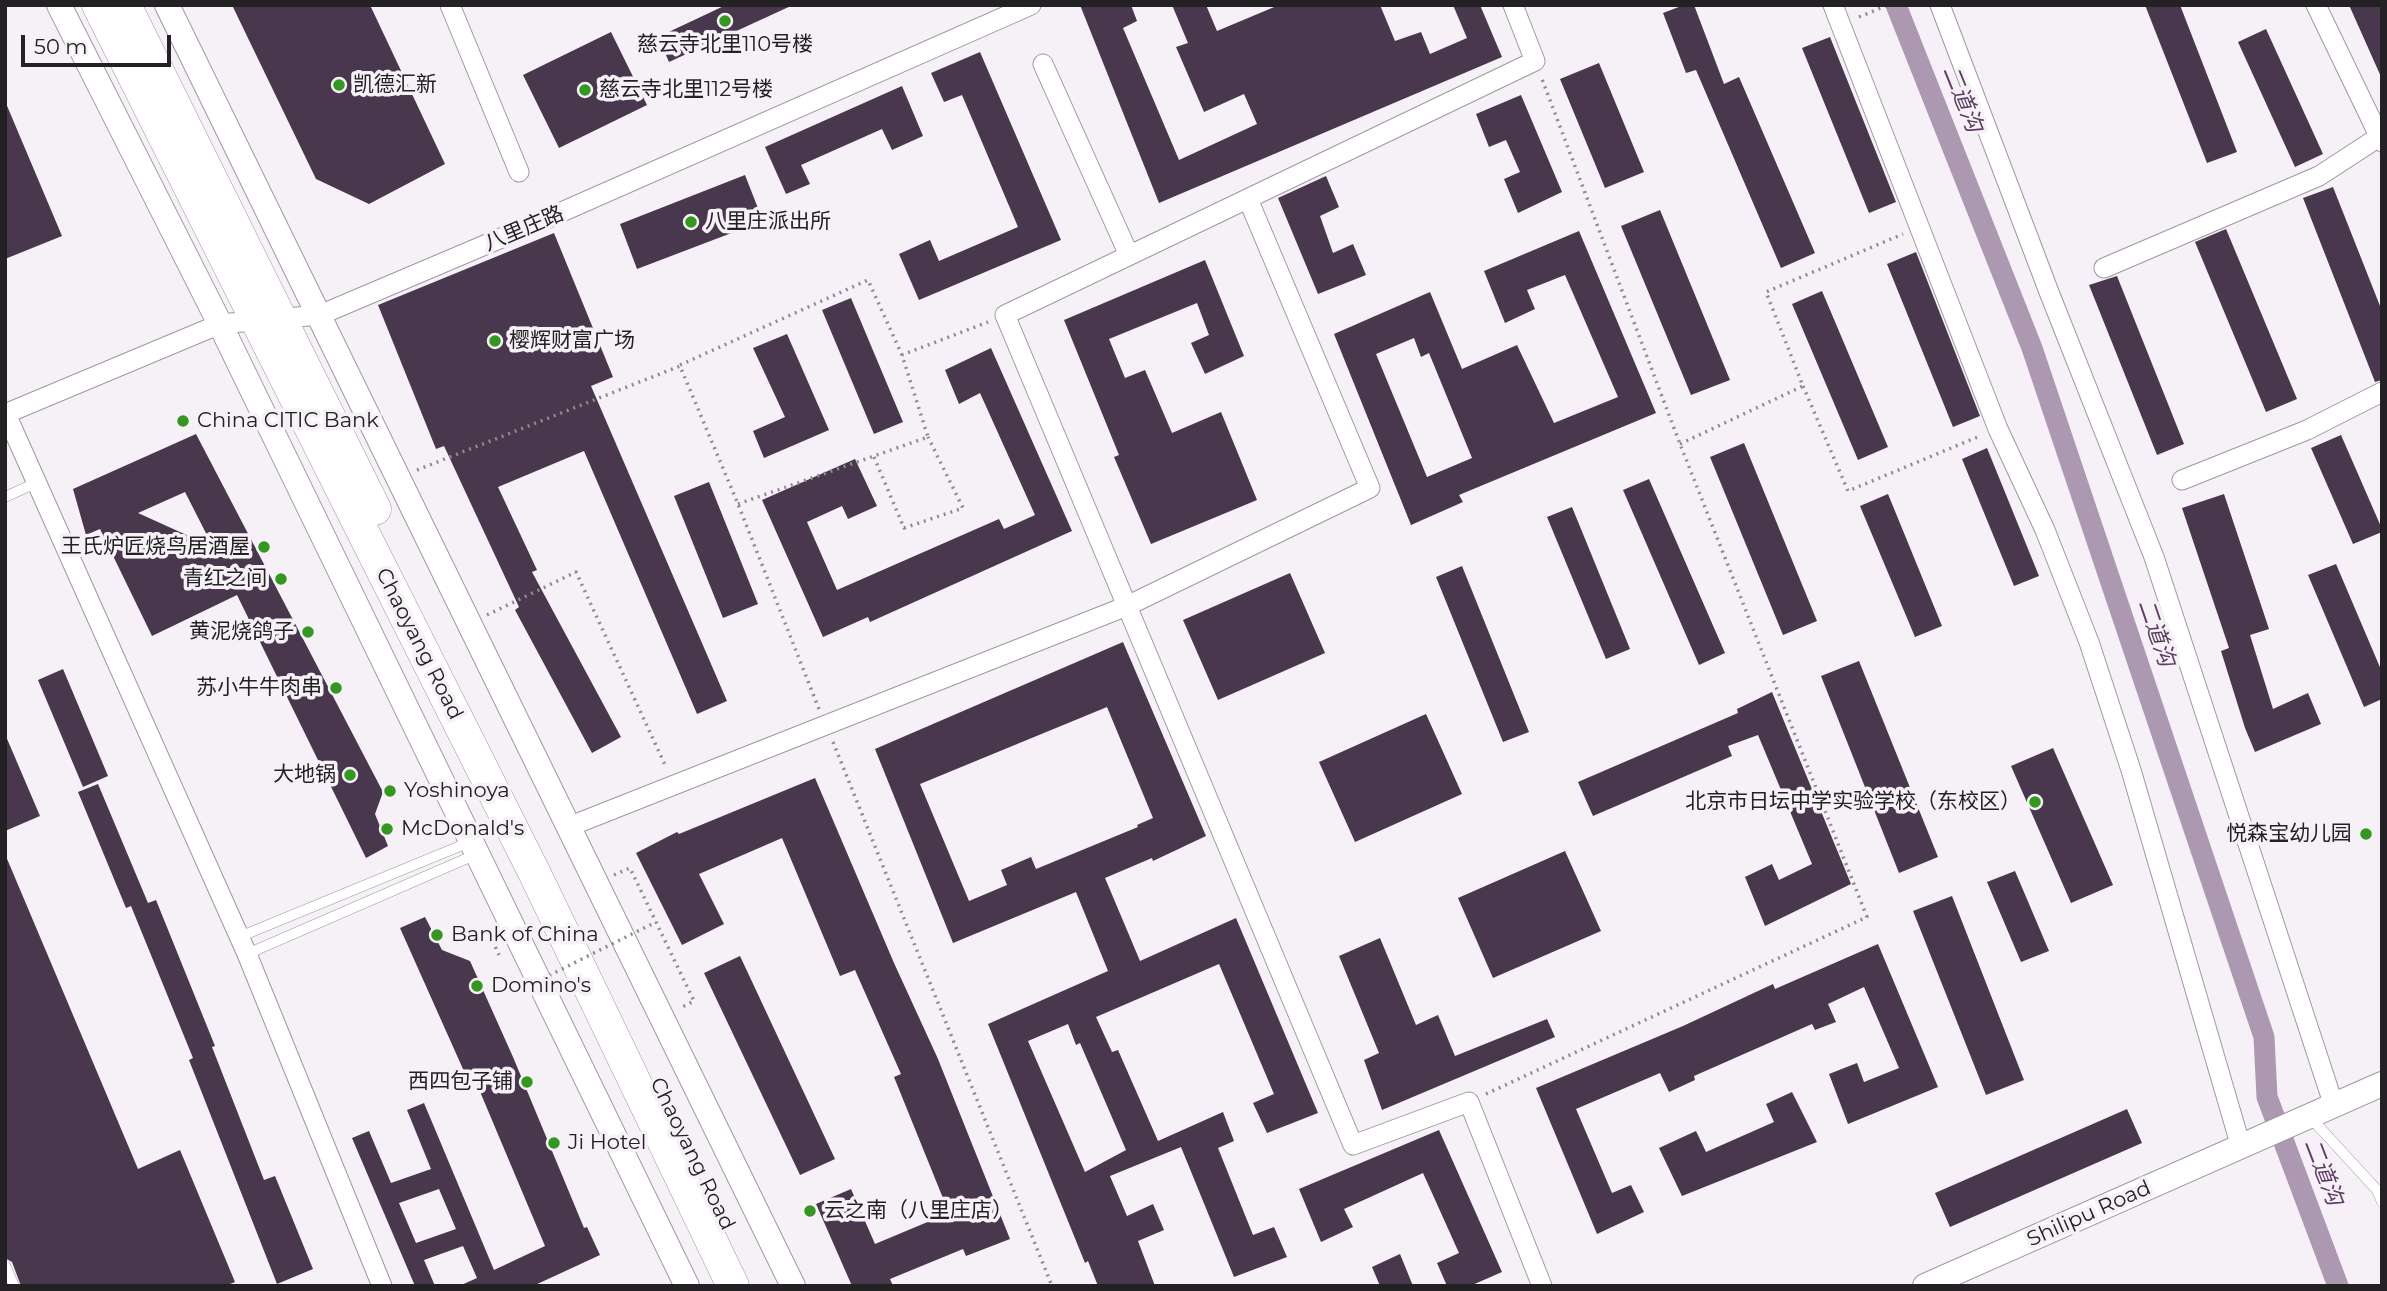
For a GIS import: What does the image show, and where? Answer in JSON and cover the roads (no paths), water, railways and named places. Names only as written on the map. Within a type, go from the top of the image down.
[{"type":"highway","name":"Chaoyang Road","points":[[98,5],[268,320],[756,1286]]},
{"type":"highway","name":"Chaoyang Road","points":[[125,5],[268,320],[733,1286]]},
{"type":"street","name":"Chaoyang Road","points":[[59,5],[220,324],[687,1286]]},
{"type":"street","name":"Chaoyang Road","points":[[167,5],[793,1286]]},
{"type":"street","points":[[450,5],[519,172]]},
{"type":"street","name":"八里庄路","points":[[6,414],[220,324],[320,316],[1031,5]]},
{"type":"street","points":[[1514,5],[1535,61],[1004,315],[1353,1145],[1469,1102],[1542,1286]]},
{"type":"street","points":[[1833,5],[1998,429],[2045,530],[2089,642],[2247,1144]]},
{"type":"street","points":[[1940,5],[2154,557],[2334,1106]]},
{"type":"street","points":[[2104,268],[2319,176],[2381,138],[2315,5]]},
{"type":"street","points":[[1043,64],[1129,255]]},
{"type":"street","points":[[568,827],[1127,606],[1370,488],[1248,199]]},
{"type":"street","points":[[2182,480],[2307,430],[2382,393]]},
{"type":"street","points":[[6,414],[243,945],[382,1286]]},
{"type":"street","points":[[2300,1121],[2382,1084]]},
{"type":"street","name":"Shilipu Road","points":[[1924,1286],[2300,1121]]},
{"type":"lane","points":[[5,497],[38,482]]},
{"type":"lane","points":[[243,945],[474,848]]},
{"type":"lane","points":[[243,945],[474,848]]},
{"type":"lane","points":[[2300,1121],[2377,1190],[2382,1202]]},
{"type":"lane","points":[[5,1265],[14,1286]]},
{"type":"waterway","name":"二道沟","points":[[1896,5],[2032,348],[2264,1037],[2267,1097],[2338,1286]]},
{"type":"place","name":"慈云寺北里110号楼","points":[[725,21]]},
{"type":"place","name":"凯德汇新","points":[[339,85]]},
{"type":"place","name":"慈云寺北里112号楼","points":[[585,90]]},
{"type":"place","name":"八里庄派出所","points":[[691,222]]},
{"type":"place","name":"樱辉财富广场","points":[[495,341]]},
{"type":"place","name":"China CITIC Bank","points":[[183,421]]},
{"type":"place","name":"王氏炉匠烧鸟居酒屋","points":[[264,547]]},
{"type":"place","name":"青红之间","points":[[281,579]]},
{"type":"place","name":"黄泥烧鸽子","points":[[308,632]]},
{"type":"place","name":"苏小牛牛肉串","points":[[336,688]]},
{"type":"place","name":"大地锅","points":[[350,775]]},
{"type":"place","name":"Yoshinoya","points":[[390,791]]},
{"type":"place","name":"北京市日坛中学实验学校（东校区）","points":[[2035,802]]},
{"type":"place","name":"McDonald's","points":[[387,829]]},
{"type":"place","name":"悦森宝幼儿园","points":[[2366,834]]},
{"type":"place","name":"Bank of China","points":[[437,935]]},
{"type":"place","name":"Domino's","points":[[477,986]]},
{"type":"place","name":"西四包子铺","points":[[527,1082]]},
{"type":"place","name":"Ji Hotel","points":[[554,1143]]},
{"type":"place","name":"云之南（八里庄店）","points":[[810,1211]]}]
